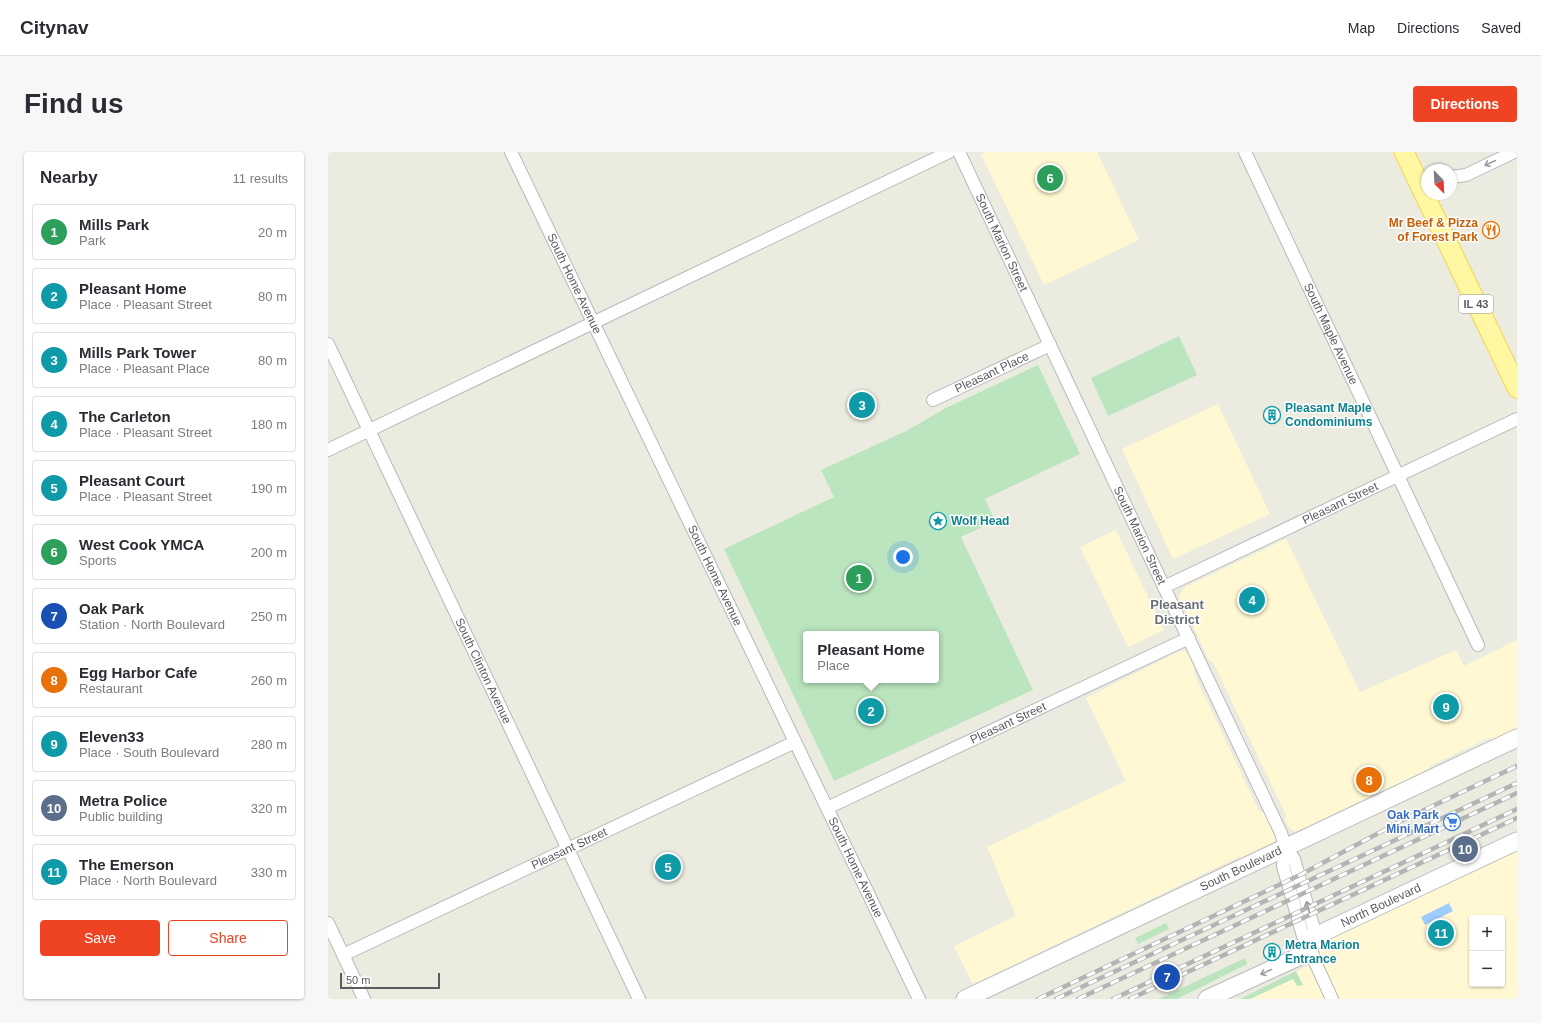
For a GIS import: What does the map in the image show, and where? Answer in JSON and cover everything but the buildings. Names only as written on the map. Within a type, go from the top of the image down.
[{"type":"main road","name":"IL 43","points":[[1404,152],[1421,179]]},
{"type":"main road","name":"IL 43","points":[[1431,200],[1517,388]]},
{"type":"street","name":"South Home Avenue","points":[[511,152],[919,999]]},
{"type":"street","points":[[328,450],[949,152]]},
{"type":"street","name":"South Marion Street","points":[[959,152],[1282,833],[1285,847],[1294,860],[1314,929],[1310,945]]},
{"type":"street","name":"South Maple Avenue","points":[[1245,152],[1478,646]]},
{"type":"street","points":[[1457,176],[1466,175],[1514,152]]},
{"type":"street","name":"South Clinton Avenue","points":[[328,344],[639,999]]},
{"type":"street","name":"Pleasant Place","points":[[933,400],[1050,345]]},
{"type":"street","name":"Pleasant Street","points":[[1164,587],[1517,419]]},
{"type":"street","name":"Pleasant Street","points":[[827,808],[1189,638]]},
{"type":"street","name":"South Boulevard","points":[[965,999],[1517,738]]},
{"type":"street","name":"Pleasant Street","points":[[343,955],[796,742]]},
{"type":"street","name":"North Boulevard","points":[[1207,999],[1298,957],[1324,932],[1517,841]]},
{"type":"street","points":[[328,923],[364,999]]},
{"type":"street","points":[[1310,945],[1332,999]]},
{"type":"shaded area","points":[[986,152],[1097,152],[1139,240],[1044,285],[981,154]]},
{"type":"shaded area","points":[[1218,404],[1270,514],[1173,559],[1122,449]]},
{"type":"shaded area","points":[[1116,530],[1164,630],[1128,647],[1080,547]]},
{"type":"shaded area","points":[[1286,539],[1360,692],[1456,650],[1464,666],[1517,640],[1517,729],[1494,740],[1489,738],[1430,766],[1429,772],[1305,832],[1297,832],[1290,829],[1285,821],[1286,815],[1214,664],[1209,660],[1179,596],[1185,587]]},
{"type":"shaded area","points":[[1183,651],[1188,653],[1195,667],[1194,674],[1259,811],[1266,814],[1276,836],[1274,843],[1268,850],[1248,860],[1239,857],[973,984],[954,946],[1016,916],[987,847],[1126,781],[1086,698],[1176,653]]},
{"type":"shaded area","points":[[1517,850],[1517,999],[1240,999],[1308,966],[1326,941]]},
{"type":"green space","points":[[1179,336],[1197,375],[1108,416],[1091,378]]},
{"type":"green space","points":[[1038,365],[1080,454],[985,499],[995,521],[961,537],[1033,690],[834,781],[724,549],[834,497],[821,470],[906,431],[946,408]]},
{"type":"green space","points":[[1166,923],[1169,929],[1138,944],[1135,938]]},
{"type":"green space","points":[[1245,958],[1247,964],[1177,999],[1159,999]]},
{"type":"green space","points":[[1296,971],[1303,985],[1297,986],[1293,979],[1250,999],[1240,999]]},
{"type":"water","points":[[1449,903],[1453,911],[1425,925],[1421,917]]},
{"type":"railway","points":[[1038,999],[1302,874],[1401,821],[1517,766]]},
{"type":"railway","points":[[1056,999],[1517,783]]},
{"type":"railway","points":[[1078,999],[1517,793]]},
{"type":"railway","points":[[1113,999],[1517,809]]},
{"type":"railway","points":[[1130,999],[1517,818]]},
{"type":"place","name":"West Cook YMCA","points":[[1050,178]]},
{"type":"place","name":"Mr Beef & Pizza of Forest Park","points":[[1491,230]]},
{"type":"place","name":"Mills Park Tower","points":[[862,405]]},
{"type":"place","name":"Pleasant Maple Condominiums","points":[[1272,415]]},
{"type":"place","name":"Wolf Head","points":[[938,521]]},
{"type":"place","name":"Mills Park","points":[[859,578]]},
{"type":"place","name":"The Carleton","points":[[1252,600]]},
{"type":"place","name":"Eleven33","points":[[1446,707]]},
{"type":"place","name":"Pleasant Home","points":[[871,711]]},
{"type":"place","name":"Egg Harbor Cafe","points":[[1369,780]]},
{"type":"place","name":"Oak Park Mini Mart","points":[[1452,822]]},
{"type":"place","name":"Metra Police","points":[[1465,849]]},
{"type":"place","name":"Pleasant Court","points":[[668,867]]},
{"type":"place","name":"The Emerson","points":[[1441,933]]},
{"type":"place","name":"Metra Marion Entrance","points":[[1272,952]]},
{"type":"place","name":"Oak Park","points":[[1167,977]]},
{"type":"district","name":"Pleasant District","points":[[1177,612]]}]
